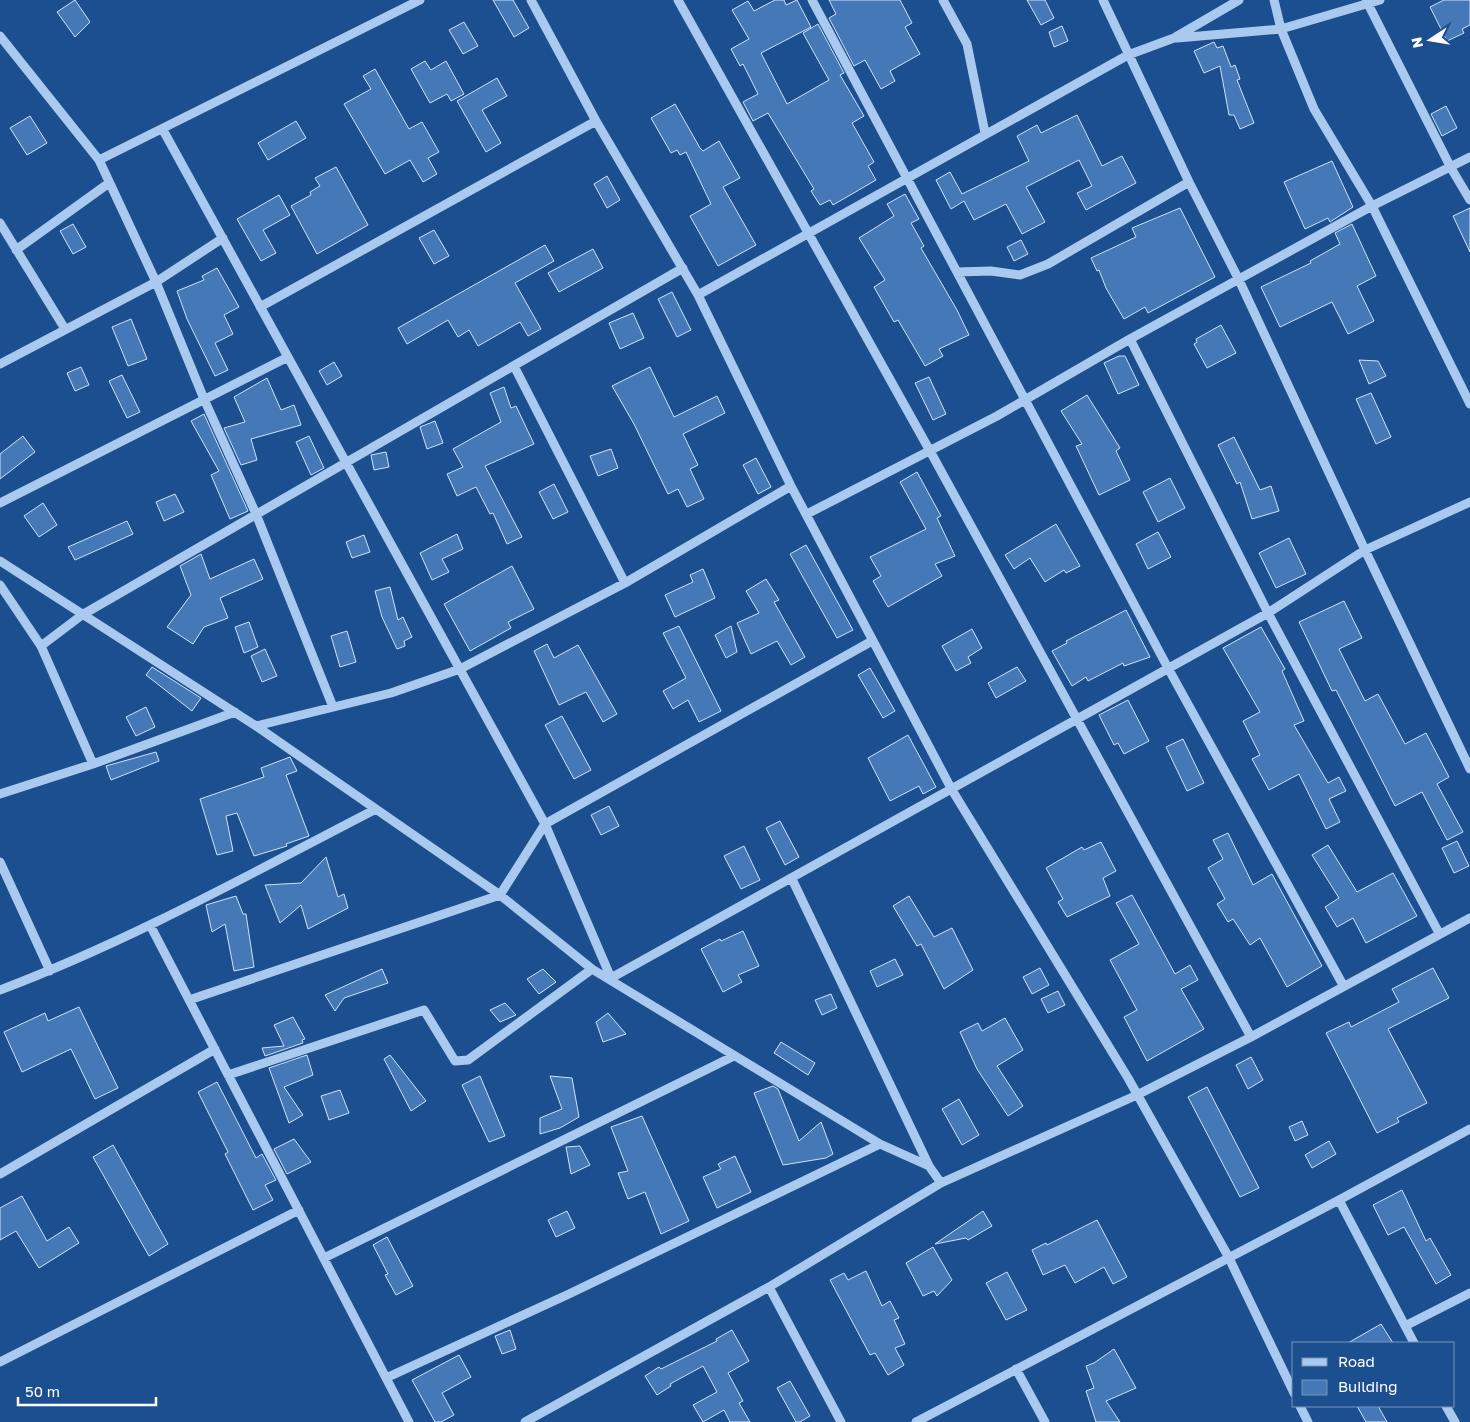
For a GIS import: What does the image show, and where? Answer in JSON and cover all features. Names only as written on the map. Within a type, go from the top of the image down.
[{"type":"street","points":[[99,160],[163,130],[420,0]]},
{"type":"street","points":[[531,0],[596,121],[698,295],[791,486],[952,790],[1137,1095],[1228,1256],[1292,1389]]},
{"type":"street","points":[[678,0],[930,451],[1251,1037]]},
{"type":"street","points":[[812,0],[1168,668],[1343,985]]},
{"type":"street","points":[[943,0],[967,44],[985,134]]},
{"type":"street","points":[[1103,0],[1189,182],[1240,280],[1365,550],[1470,769]]},
{"type":"street","points":[[698,295],[906,176],[1128,55],[1174,38],[1239,0]]},
{"type":"street","points":[[1274,0],[1280,29],[1314,109],[1372,206],[1470,404]]},
{"type":"street","points":[[1174,38],[1280,29],[1367,2],[1380,0]]},
{"type":"street","points":[[1367,2],[1451,168],[1470,200]]},
{"type":"street","points":[[0,36],[99,160],[156,282],[204,399],[256,514],[333,707]]},
{"type":"street","points":[[260,307],[596,121]]},
{"type":"street","points":[[163,130],[545,824],[611,978]]},
{"type":"street","points":[[807,514],[1024,400],[1130,339],[1372,206],[1470,157]]},
{"type":"street","points":[[957,272],[990,271],[1020,275],[1048,264],[1189,182]]},
{"type":"street","points":[[16,250],[109,183]]},
{"type":"street","points":[[0,223],[65,329]]},
{"type":"street","points":[[0,364],[156,282],[223,238]]},
{"type":"street","points":[[41,646],[82,615],[682,268]]},
{"type":"street","points":[[1130,339],[1268,613],[1439,933]]},
{"type":"street","points":[[0,503],[288,357]]},
{"type":"street","points":[[514,366],[625,583]]},
{"type":"street","points":[[256,726],[391,693],[460,669],[625,583],[791,486]]},
{"type":"street","points":[[611,978],[1268,613],[1365,550],[1470,502]]},
{"type":"street","points":[[0,560],[82,615],[256,726],[500,895],[592,969],[611,978],[734,1056],[880,1144],[929,1166]]},
{"type":"street","points":[[0,585],[41,646],[93,764]]},
{"type":"street","points":[[189,1000],[500,895],[545,824],[872,641]]},
{"type":"street","points":[[0,794],[93,764],[235,712]]},
{"type":"street","points":[[0,990],[50,971],[150,925],[376,809]]},
{"type":"street","points":[[0,862],[50,971]]},
{"type":"street","points":[[792,878],[929,1166],[941,1183]]},
{"type":"street","points":[[525,1422],[769,1287],[941,1183],[1137,1095],[1251,1037],[1343,985],[1470,918]]},
{"type":"street","points":[[150,925],[409,1422]]},
{"type":"street","points":[[228,1075],[424,1010],[454,1061],[468,1060],[592,969]]},
{"type":"street","points":[[0,1174],[215,1049]]},
{"type":"street","points":[[324,1258],[734,1056]]},
{"type":"street","points":[[916,1422],[1228,1256],[1339,1200],[1470,1128]]},
{"type":"street","points":[[386,1378],[570,1294],[880,1144]]},
{"type":"street","points":[[1339,1200],[1413,1342]]},
{"type":"street","points":[[0,1362],[299,1210]]},
{"type":"street","points":[[769,1287],[841,1422]]},
{"type":"street","points":[[1404,1326],[1470,1293]]},
{"type":"street","points":[[1016,1369],[1045,1422]]},
{"type":"street","points":[[1300,1407],[1308,1422]]},
{"type":"street","points":[[1447,1407],[1455,1422]]},
{"type":"building","points":[[75,0],[90,22],[75,37],[57,12]]},
{"type":"building","points":[[493,0],[513,0],[529,28],[514,37]]},
{"type":"building","points":[[775,0],[784,0],[786,5],[797,0],[811,27],[761,53],[787,104],[829,80],[803,33],[818,24],[844,73],[840,75],[864,116],[852,123],[874,162],[868,166],[876,180],[833,205],[830,200],[820,205],[811,191],[814,189],[768,113],[753,121],[743,102],[758,94],[743,64],[740,66],[731,49],[749,39],[732,10],[748,1],[754,11]]},
{"type":"building","points":[[829,0],[900,0],[912,23],[905,27],[920,54],[890,71],[895,81],[881,89],[865,60],[854,66],[829,18],[836,14]]},
{"type":"building","points":[[1027,0],[1045,0],[1054,18],[1041,25]]},
{"type":"building","points":[[1444,0],[1470,0],[1470,25],[1462,29],[1464,33],[1447,41],[1430,7]]},
{"type":"building","points":[[464,22],[478,46],[463,54],[449,30]]},
{"type":"building","points":[[1062,26],[1068,41],[1054,47],[1049,32]]},
{"type":"building","points":[[1214,42],[1217,48],[1223,46],[1231,67],[1235,65],[1240,79],[1237,80],[1254,123],[1240,129],[1234,115],[1229,115],[1220,66],[1204,73],[1194,51]]},
{"type":"building","points":[[425,61],[431,70],[446,61],[464,94],[451,101],[447,94],[430,103],[411,69]]},
{"type":"building","points":[[375,69],[409,129],[422,122],[439,152],[428,158],[437,174],[423,182],[410,160],[385,174],[344,104],[371,89],[363,76]]},
{"type":"building","points":[[497,78],[507,96],[482,110],[501,143],[486,152],[457,101]]},
{"type":"building","points":[[675,104],[700,148],[703,151],[719,141],[740,178],[723,187],[756,245],[718,266],[690,216],[711,204],[686,152],[680,155],[677,150],[671,153],[651,118]]},
{"type":"building","points":[[1446,106],[1457,128],[1442,136],[1431,114]]},
{"type":"building","points":[[1077,115],[1102,166],[1122,156],[1136,183],[1086,210],[1077,193],[1092,186],[1079,160],[1026,187],[1045,222],[1022,234],[1006,204],[974,220],[964,201],[951,209],[936,180],[950,172],[962,194],[1029,161],[1017,136],[1037,125],[1041,133]]},
{"type":"building","points":[[30,116],[47,143],[27,155],[10,128]]},
{"type":"building","points":[[296,121],[306,138],[268,160],[258,143]]},
{"type":"building","points":[[1332,161],[1353,207],[1330,222],[1328,218],[1305,229],[1284,182]]},
{"type":"building","points":[[336,167],[368,225],[317,254],[291,206],[311,195],[310,192],[320,186],[315,178]]},
{"type":"building","points":[[607,176],[620,200],[607,208],[594,184]]},
{"type":"building","points":[[905,194],[919,219],[911,223],[924,246],[921,248],[957,310],[969,335],[939,349],[943,356],[925,366],[898,320],[894,322],[874,287],[885,280],[859,238],[894,216],[887,204]]},
{"type":"building","points":[[279,195],[290,215],[263,230],[276,253],[261,261],[237,219]]},
{"type":"building","points":[[1180,208],[1215,277],[1148,313],[1145,307],[1124,319],[1091,258],[1136,237],[1132,228]]},
{"type":"building","points":[[1470,208],[1470,252],[1453,216]]},
{"type":"building","points":[[73,224],[86,247],[73,254],[60,231]]},
{"type":"building","points":[[1352,224],[1376,276],[1357,286],[1374,321],[1348,334],[1332,302],[1280,327],[1261,287],[1311,263],[1310,261],[1340,244],[1335,233]]},
{"type":"building","points":[[434,230],[449,256],[434,264],[419,238]]},
{"type":"building","points":[[1021,240],[1028,254],[1014,261],[1007,247]]},
{"type":"building","points":[[545,245],[554,261],[515,283],[541,329],[528,336],[520,322],[478,346],[469,330],[458,337],[448,320],[407,344],[398,328]]},
{"type":"building","points":[[593,249],[603,268],[559,292],[548,273]]},
{"type":"building","points":[[217,268],[239,307],[224,315],[233,334],[215,343],[228,370],[215,376],[187,319],[177,291],[204,280],[202,276]]},
{"type":"building","points":[[672,292],[691,330],[677,337],[658,299]]},
{"type":"building","points":[[633,313],[644,338],[620,349],[609,323]]},
{"type":"building","points":[[131,319],[147,359],[128,366],[112,327]]},
{"type":"building","points":[[1221,325],[1236,353],[1207,368],[1194,344],[1197,342],[1196,339]]},
{"type":"building","points":[[1119,356],[1125,356],[1139,385],[1118,394],[1104,363]]},
{"type":"building","points":[[1359,360],[1378,361],[1386,376],[1369,384]]},
{"type":"building","points":[[334,362],[342,376],[327,385],[319,371]]},
{"type":"building","points":[[81,367],[89,385],[75,391],[67,373]]},
{"type":"building","points":[[650,367],[674,417],[717,396],[725,413],[683,434],[698,465],[690,469],[704,499],[687,507],[678,489],[668,494],[634,424],[612,386]]},
{"type":"building","points":[[122,375],[140,412],[127,418],[109,381]]},
{"type":"building","points":[[929,377],[946,414],[933,420],[915,383]]},
{"type":"building","points":[[267,378],[281,410],[294,405],[301,425],[251,439],[257,460],[241,465],[224,428],[245,422],[234,397]]},
{"type":"building","points":[[504,387],[511,408],[516,406],[534,444],[485,466],[522,537],[507,544],[493,513],[490,514],[476,487],[457,496],[447,474],[463,467],[453,449],[501,422],[490,393]]},
{"type":"building","points":[[1371,393],[1391,437],[1376,444],[1356,399]]},
{"type":"building","points":[[1087,395],[1120,448],[1116,451],[1130,480],[1099,495],[1076,446],[1082,444],[1061,411]]},
{"type":"building","points":[[204,414],[248,511],[230,519],[211,475],[219,471],[191,421]]},
{"type":"building","points":[[435,421],[443,443],[427,449],[420,427]]},
{"type":"building","points":[[23,436],[35,452],[0,479],[0,454]]},
{"type":"building","points":[[309,436],[324,468],[311,475],[296,442]]},
{"type":"building","points":[[1234,437],[1260,490],[1271,486],[1279,511],[1252,519],[1240,482],[1237,484],[1218,445]]},
{"type":"building","points":[[611,449],[618,468],[598,476],[590,456]]},
{"type":"building","points":[[386,452],[389,467],[374,470],[371,455]]},
{"type":"building","points":[[756,458],[771,487],[758,494],[743,465]]},
{"type":"building","points":[[917,472],[941,516],[937,518],[955,556],[935,564],[942,576],[888,607],[873,581],[881,576],[870,557],[926,529],[900,482]]},
{"type":"building","points":[[1170,478],[1185,508],[1158,522],[1143,492]]},
{"type":"building","points":[[554,484],[568,512],[553,519],[539,492]]},
{"type":"building","points":[[175,494],[184,512],[164,521],[156,502]]},
{"type":"building","points":[[43,503],[57,525],[39,537],[24,516]]},
{"type":"building","points":[[127,521],[133,534],[75,560],[68,547]]},
{"type":"building","points":[[1056,524],[1080,566],[1066,573],[1064,570],[1045,582],[1030,558],[1014,569],[1005,555]]},
{"type":"building","points":[[1158,532],[1171,557],[1148,569],[1136,544]]},
{"type":"building","points":[[457,534],[463,549],[442,559],[449,572],[432,580],[420,553]]},
{"type":"building","points":[[364,535],[370,552],[352,558],[346,542]]},
{"type":"building","points":[[1289,538],[1306,574],[1276,588],[1259,553]]},
{"type":"building","points":[[806,545],[853,630],[837,638],[790,554]]},
{"type":"building","points":[[201,554],[210,579],[254,559],[263,579],[220,598],[228,618],[204,627],[193,644],[167,627],[191,595],[180,566]]},
{"type":"building","points":[[512,566],[534,609],[508,622],[511,628],[470,651],[444,604]]},
{"type":"building","points":[[703,569],[715,598],[675,617],[665,595],[693,582],[690,575]]},
{"type":"building","points":[[766,579],[779,600],[774,602],[805,657],[791,665],[777,641],[751,654],[737,623],[759,613],[746,591]]},
{"type":"building","points":[[390,587],[398,620],[403,617],[412,637],[404,641],[405,646],[397,649],[382,617],[375,591]]},
{"type":"building","points":[[1344,601],[1362,638],[1339,649],[1365,701],[1378,694],[1405,744],[1426,733],[1449,777],[1437,784],[1463,832],[1447,840],[1422,792],[1395,806],[1336,690],[1332,691],[1299,622]]},
{"type":"building","points":[[1126,610],[1150,657],[1124,666],[1123,663],[1088,681],[1086,677],[1072,686],[1052,651],[1067,643],[1066,641]]},
{"type":"building","points":[[249,622],[258,647],[244,653],[235,627]]},
{"type":"building","points":[[679,626],[721,711],[699,722],[688,700],[673,709],[663,691],[686,678],[663,633]]},
{"type":"building","points":[[731,626],[737,652],[726,658],[715,635]]},
{"type":"building","points":[[1261,627],[1285,669],[1282,671],[1304,721],[1294,725],[1328,783],[1339,777],[1346,791],[1329,799],[1340,822],[1326,829],[1299,774],[1269,790],[1252,759],[1260,755],[1243,721],[1260,712],[1223,648]]},
{"type":"building","points":[[972,629],[982,648],[968,657],[971,663],[956,671],[942,646]]},
{"type":"building","points":[[347,631],[356,662],[340,667],[331,636]]},
{"type":"building","points":[[547,644],[554,658],[578,645],[617,714],[603,722],[586,692],[559,705],[534,651]]},
{"type":"building","points":[[265,649],[277,676],[262,682],[251,656]]},
{"type":"building","points":[[152,667],[201,698],[192,711],[146,675]]},
{"type":"building","points":[[1017,667],[1026,681],[996,698],[988,683]]},
{"type":"building","points":[[870,668],[895,711],[883,718],[858,675]]},
{"type":"building","points":[[1128,700],[1149,741],[1124,754],[1118,743],[1114,745],[1099,715]]},
{"type":"building","points":[[146,707],[155,727],[136,736],[126,717]]},
{"type":"building","points":[[562,716],[591,770],[574,779],[545,725]]},
{"type":"building","points":[[908,735],[936,787],[923,794],[919,786],[890,801],[868,758]]},
{"type":"building","points":[[1183,739],[1204,783],[1187,791],[1166,747]]},
{"type":"building","points":[[156,752],[159,761],[111,780],[106,766]]},
{"type":"building","points":[[290,757],[297,771],[286,775],[309,836],[286,844],[287,846],[254,856],[237,813],[226,816],[233,851],[217,855],[200,799],[264,777],[261,768]]},
{"type":"building","points":[[609,806],[619,826],[601,835],[591,815]]},
{"type":"building","points":[[780,821],[799,857],[785,865],[766,828]]},
{"type":"building","points":[[1228,833],[1253,885],[1272,874],[1322,966],[1287,987],[1260,938],[1250,945],[1233,919],[1228,922],[1217,904],[1225,899],[1208,868],[1223,859],[1213,840]]},
{"type":"building","points":[[1457,841],[1469,866],[1454,873],[1442,848]]},
{"type":"building","points":[[1101,842],[1116,871],[1103,878],[1110,896],[1067,917],[1058,902],[1063,899],[1046,868],[1082,847],[1084,850]]},
{"type":"building","points":[[1328,845],[1357,892],[1393,873],[1417,916],[1366,943],[1353,918],[1337,927],[1325,907],[1339,898],[1312,855]]},
{"type":"building","points":[[744,846],[760,880],[741,889],[724,856]]},
{"type":"building","points":[[326,857],[338,897],[344,894],[348,908],[308,929],[301,905],[280,923],[265,885],[301,883]]},
{"type":"building","points":[[1132,895],[1175,974],[1190,965],[1198,980],[1181,989],[1204,1029],[1147,1061],[1124,1017],[1137,1010],[1110,960],[1139,944],[1116,903]]},
{"type":"building","points":[[236,896],[243,914],[246,914],[254,967],[234,971],[225,924],[212,932],[206,905]]},
{"type":"building","points":[[909,896],[934,937],[952,928],[973,970],[944,989],[921,944],[917,946],[893,906]]},
{"type":"building","points":[[743,931],[759,966],[738,975],[742,982],[723,992],[701,949],[720,939],[721,941]]},
{"type":"building","points":[[895,959],[903,975],[877,987],[870,971]]},
{"type":"building","points":[[1040,968],[1049,985],[1032,994],[1023,977]]},
{"type":"building","points":[[1433,968],[1449,998],[1388,1029],[1427,1103],[1397,1118],[1399,1122],[1377,1133],[1326,1033],[1349,1022],[1351,1027],[1399,1002],[1392,989]]},
{"type":"building","points":[[382,969],[388,983],[344,998],[335,1011],[325,995]]},
{"type":"building","points":[[543,969],[556,982],[539,994],[527,979]]},
{"type":"building","points":[[1058,991],[1065,1005],[1048,1013],[1041,999]]},
{"type":"building","points":[[831,994],[837,1008],[822,1015],[815,1000]]},
{"type":"building","points":[[505,1003],[516,1015],[500,1022],[490,1010]]},
{"type":"building","points":[[79,1007],[118,1088],[95,1099],[71,1049],[22,1072],[4,1032],[45,1013],[48,1021]]},
{"type":"building","points":[[608,1013],[626,1034],[603,1042],[596,1022]]},
{"type":"building","points":[[293,1017],[305,1039],[302,1040],[303,1043],[265,1056],[262,1048],[284,1046],[274,1025]]},
{"type":"building","points":[[1005,1018],[1023,1050],[997,1066],[1023,1106],[1008,1116],[977,1069],[960,1032],[978,1023],[982,1031]]},
{"type":"building","points":[[781,1042],[815,1063],[808,1075],[774,1053]]},
{"type":"building","points":[[307,1055],[313,1075],[284,1087],[303,1115],[289,1123],[269,1068]]},
{"type":"building","points":[[390,1055],[426,1101],[411,1111],[384,1059]]},
{"type":"building","points":[[1251,1057],[1263,1080],[1248,1089],[1236,1065]]},
{"type":"building","points":[[480,1076],[505,1136],[489,1142],[462,1085]]},
{"type":"building","points":[[550,1076],[572,1078],[579,1117],[560,1128],[540,1134],[540,1118],[562,1109]]},
{"type":"building","points":[[217,1082],[256,1158],[262,1154],[276,1180],[265,1185],[273,1200],[253,1210],[225,1154],[228,1152],[198,1092]]},
{"type":"building","points":[[773,1086],[778,1089],[799,1141],[821,1122],[833,1154],[826,1158],[783,1165],[754,1093]]},
{"type":"building","points":[[1207,1087],[1259,1188],[1240,1197],[1188,1097]]},
{"type":"building","points":[[340,1090],[349,1113],[329,1120],[321,1096]]},
{"type":"building","points":[[959,1099],[979,1135],[962,1145],[942,1109]]},
{"type":"building","points":[[642,1116],[689,1221],[661,1234],[645,1192],[628,1199],[618,1173],[628,1171],[611,1127]]},
{"type":"building","points":[[1302,1121],[1308,1135],[1295,1141],[1289,1127]]},
{"type":"building","points":[[294,1139],[311,1162],[287,1174],[274,1149]]},
{"type":"building","points":[[1329,1141],[1336,1154],[1312,1168],[1305,1155]]},
{"type":"building","points":[[113,1145],[168,1244],[149,1256],[93,1157]]},
{"type":"building","points":[[580,1146],[590,1165],[571,1174],[566,1147]]},
{"type":"building","points":[[735,1156],[751,1192],[717,1208],[703,1177],[721,1169],[718,1164]]},
{"type":"building","points":[[1402,1190],[1426,1241],[1430,1238],[1451,1275],[1436,1284],[1404,1227],[1388,1235],[1373,1205]]},
{"type":"building","points":[[22,1196],[47,1241],[69,1227],[79,1243],[39,1268],[16,1231],[0,1240],[0,1208]]},
{"type":"building","points":[[567,1211],[575,1228],[556,1237],[548,1220]]},
{"type":"building","points":[[983,1211],[992,1226],[968,1240],[966,1238],[935,1244]]},
{"type":"building","points":[[1097,1220],[1127,1277],[1113,1284],[1104,1267],[1075,1283],[1065,1265],[1043,1275],[1032,1250],[1046,1243],[1047,1245]]},
{"type":"building","points":[[387,1237],[413,1286],[396,1295],[385,1275],[388,1274],[373,1245]]},
{"type":"building","points":[[933,1247],[952,1280],[937,1296],[934,1291],[923,1296],[906,1263]]},
{"type":"building","points":[[866,1271],[882,1306],[890,1301],[899,1318],[894,1320],[905,1344],[895,1348],[904,1365],[888,1375],[875,1353],[870,1355],[830,1280],[844,1273],[848,1280]]},
{"type":"building","points":[[1007,1272],[1027,1310],[1006,1320],[986,1283]]},
{"type":"building","points":[[1381,1324],[1392,1342],[1350,1342]]},
{"type":"building","points":[[510,1330],[516,1349],[502,1354],[495,1336]]},
{"type":"building","points":[[732,1330],[749,1361],[728,1373],[743,1401],[739,1403],[750,1422],[730,1422],[724,1410],[703,1422],[693,1405],[717,1392],[703,1366],[670,1384],[671,1386],[657,1395],[645,1376],[659,1367],[661,1369],[717,1341],[716,1339]]},
{"type":"building","points":[[1114,1349],[1136,1388],[1106,1401],[1120,1422],[1096,1422],[1086,1391],[1094,1388],[1086,1366],[1094,1363]]},
{"type":"building","points":[[459,1355],[471,1377],[442,1393],[454,1415],[441,1422],[435,1422],[412,1380]]},
{"type":"building","points":[[790,1381],[810,1416],[800,1422],[796,1422],[777,1388]]},
{"type":"building","points":[[1358,1407],[1379,1407],[1387,1422],[1366,1422]]}]
